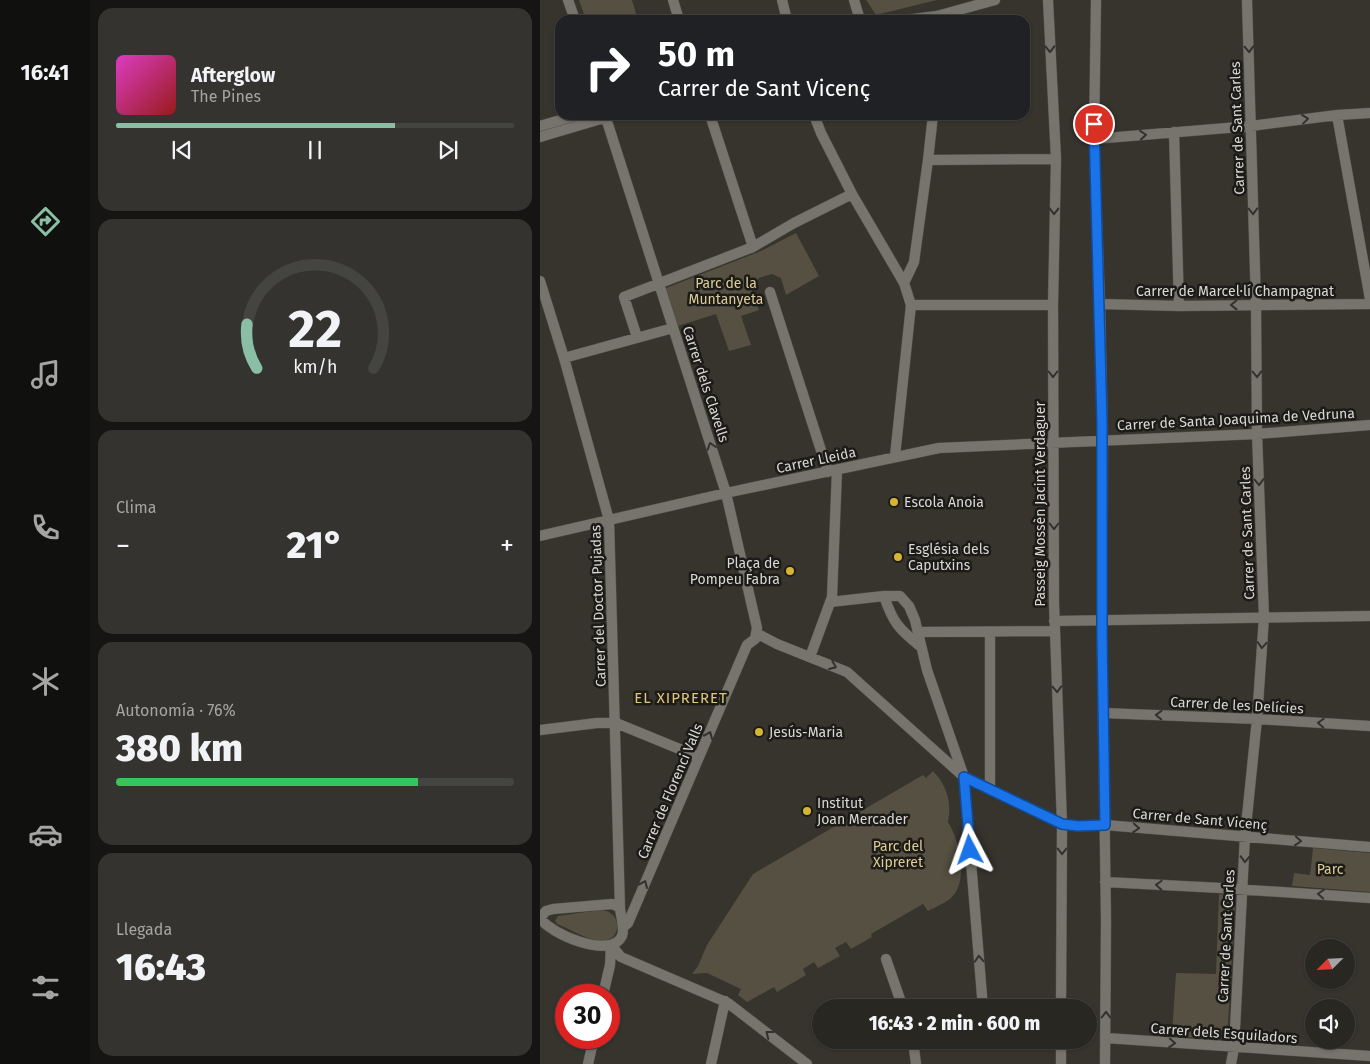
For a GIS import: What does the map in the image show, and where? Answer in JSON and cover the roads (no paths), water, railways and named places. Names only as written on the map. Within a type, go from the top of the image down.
[{"type":"street","points":[[568,0],[573,15]]},
{"type":"street","points":[[673,0],[678,15]]},
{"type":"street","points":[[782,0],[786,15]]},
{"type":"street","points":[[854,0],[858,15]]},
{"type":"street","points":[[944,15],[994,0]]},
{"type":"street","name":"Passeig Mossèn Jacint Verdaguer","points":[[1048,0],[1056,159],[1053,305],[1054,626],[1062,824],[1061,999]]},
{"type":"street","points":[[1096,0],[1094,139],[1103,440],[1102,619],[1106,1064]]},
{"type":"street","name":"Carrer de Sant Carles","points":[[1231,1064],[1234,1048],[1246,836],[1264,617],[1257,434],[1256,304],[1247,0]]},
{"type":"street","points":[[1094,139],[1251,126],[1337,115],[1370,113]]},
{"type":"street","points":[[1337,115],[1370,299]]},
{"type":"street","points":[[540,126],[561,120]]},
{"type":"street","points":[[540,137],[595,120]]},
{"type":"street","name":"Carrer dels Clavells","points":[[609,120],[726,493]]},
{"type":"street","points":[[712,120],[753,247]]},
{"type":"street","points":[[816,120],[852,194],[904,283],[911,305],[895,456]]},
{"type":"street","points":[[904,283],[914,262],[932,120]]},
{"type":"street","points":[[1174,132],[1180,306]]},
{"type":"street","points":[[928,160],[1056,159]]},
{"type":"street","points":[[637,337],[624,297],[753,247],[794,223],[852,194]]},
{"type":"street","points":[[894,268],[901,263],[909,264],[914,262]]},
{"type":"street","name":"Carrer del Doctor Pujadas","points":[[540,281],[564,358],[609,520],[620,909],[623,927]]},
{"type":"street","points":[[770,292],[832,471],[832,597],[810,657]]},
{"type":"street","name":"Carrer de Marcel·lí Champagnat","points":[[1100,304],[1180,306],[1370,304]]},
{"type":"street","points":[[911,305],[1053,305]]},
{"type":"street","points":[[564,358],[673,328]]},
{"type":"street","name":"Carrer de Santa Joaquima de Vedruna","points":[[1103,440],[1257,434],[1370,425]]},
{"type":"street","name":"Carrer Lleida","points":[[540,536],[726,493],[939,448],[1103,440]]},
{"type":"street","points":[[726,493],[757,628],[756,633]]},
{"type":"street","points":[[884,596],[890,616],[904,633],[921,647]]},
{"type":"street","points":[[830,602],[900,596],[909,606],[918,632],[927,670],[964,777],[981,999]]},
{"type":"street","points":[[918,632],[990,632],[1102,619],[1370,616]]},
{"type":"street","points":[[990,632],[990,790]]},
{"type":"street","name":"Carrer de Sant Vicenç","points":[[756,633],[777,644],[847,672],[964,777],[1062,824],[1078,826],[1105,825],[1370,847]]},
{"type":"street","name":"Carrer de Florenci Valls","points":[[612,945],[623,934],[623,927],[628,922],[748,645],[755,639],[756,633]]},
{"type":"street","name":"Carrer de les Delícies","points":[[1103,713],[1370,726]]},
{"type":"street","points":[[540,730],[597,723],[616,723],[699,757]]},
{"type":"street","points":[[1105,882],[1370,898]]},
{"type":"street","points":[[612,945],[592,946],[551,928],[540,918],[546,911],[554,909],[612,904],[620,909]]},
{"type":"street","points":[[606,984],[612,945]]},
{"type":"street","points":[[612,945],[621,957],[725,1002],[794,1059],[807,1064]]},
{"type":"street","points":[[886,959],[900,999]]},
{"type":"street","points":[[711,1064],[725,1002]]},
{"type":"street","name":"Carrer dels Esquiladors","points":[[1106,1038],[1370,1056]]},
{"type":"street","points":[[588,1064],[591,1049]]},
{"type":"street","points":[[914,1049],[916,1064]]},
{"type":"street","points":[[1061,1049],[1061,1064]]},
{"type":"place","name":"Escola Anoia","points":[[894,502]]},
{"type":"place","name":"Església dels Caputxins","points":[[898,557]]},
{"type":"place","name":"Plaça de Pompeu Fabra","points":[[790,571]]},
{"type":"place","name":"Jesús-Maria","points":[[759,732]]},
{"type":"place","name":"Institut Joan Mercader","points":[[807,811]]},
{"type":"district","name":"EL XIPRERET","points":[[681,698]]},
{"type":"park label","name":"Parc de la Muntanyeta","points":[[726,292]]},
{"type":"park label","name":"Parc del Xipreret","points":[[898,854]]},
{"type":"park label","name":"Parc","points":[[1330,869]]}]
